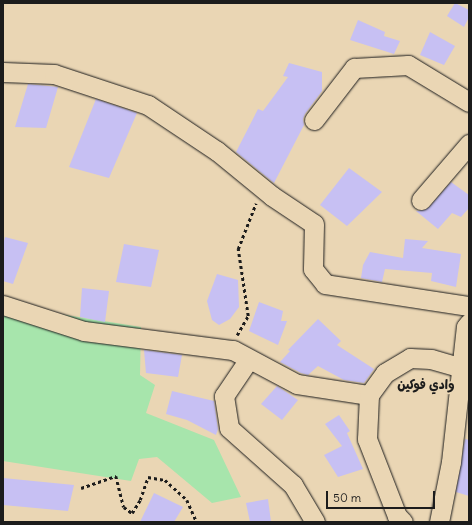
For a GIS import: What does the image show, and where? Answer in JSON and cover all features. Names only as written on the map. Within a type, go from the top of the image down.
[{"type":"street","points":[[314,120],[354,68],[408,66],[469,102]]},
{"type":"street","points":[[3,72],[54,74],[148,106],[217,151],[261,187],[314,224],[313,269],[325,284],[469,306]]},
{"type":"street","points":[[421,200],[469,144]]},
{"type":"street","points":[[3,305],[84,331],[228,349],[249,358],[297,384],[369,395]]},
{"type":"street","points":[[439,522],[451,462],[466,327],[469,323]]},
{"type":"street","points":[[249,358],[224,396],[229,428],[293,485],[315,522]]},
{"type":"street","points":[[403,522],[397,516],[367,439],[369,395],[385,373],[410,358],[431,359],[462,368]]},
{"type":"path","points":[[228,349],[248,316],[238,249],[261,187]]},
{"type":"path","points":[[81,488],[116,476],[124,507],[132,513],[140,500],[148,477],[165,480],[187,500],[197,522]]},
{"type":"green space","points":[[3,305],[141,327],[140,375],[155,385],[146,413],[214,440],[241,497],[212,503],[157,457],[139,459],[131,481],[3,461]]},
{"type":"building","points":[[455,3],[469,10],[469,17],[464,27],[447,16]]},
{"type":"building","points":[[358,20],[385,32],[384,36],[400,41],[394,54],[350,40]]},
{"type":"building","points":[[430,32],[455,46],[444,65],[420,55]]},
{"type":"building","points":[[289,63],[322,72],[322,91],[305,114],[303,119],[304,125],[274,183],[236,152],[258,109],[263,111],[288,77],[283,76]]},
{"type":"building","points":[[28,84],[58,87],[46,128],[15,127]]},
{"type":"building","points":[[96,99],[137,113],[109,178],[69,167]]},
{"type":"building","points":[[349,168],[382,192],[347,226],[320,205]]},
{"type":"building","points":[[451,182],[469,195],[469,208],[461,217],[452,213],[438,229],[416,211],[424,210],[429,207]]},
{"type":"building","points":[[5,237],[28,243],[13,284],[3,281],[3,245]]},
{"type":"building","points":[[405,239],[428,241],[422,248],[461,254],[456,287],[431,281],[432,273],[385,269],[382,282],[361,278],[363,265],[370,252],[403,258]]},
{"type":"building","points":[[124,244],[159,250],[151,287],[116,282]]},
{"type":"building","points":[[217,274],[238,280],[239,307],[230,319],[219,325],[212,320],[207,301]]},
{"type":"building","points":[[82,288],[109,291],[105,322],[80,317]]},
{"type":"building","points":[[259,302],[283,311],[281,321],[287,321],[278,345],[249,331]]},
{"type":"building","points":[[318,319],[341,341],[337,345],[374,369],[364,383],[344,380],[318,366],[308,375],[280,362],[290,351],[288,350]]},
{"type":"building","points":[[144,350],[182,355],[178,377],[146,373]]},
{"type":"building","points":[[277,386],[298,400],[282,420],[261,404]]},
{"type":"building","points":[[172,391],[214,401],[218,429],[216,435],[187,420],[166,414]]},
{"type":"building","points":[[339,415],[350,431],[347,433],[363,469],[338,477],[324,455],[342,446],[325,424]]},
{"type":"building","points":[[465,439],[469,440],[469,496],[456,492]]},
{"type":"building","points":[[3,478],[74,485],[68,511],[3,505]]},
{"type":"building","points":[[154,493],[183,507],[174,522],[140,522]]},
{"type":"building","points":[[268,499],[271,522],[250,522],[246,503]]},
{"type":"district","name":"وادي فوكين","points":[[426,385]]}]
